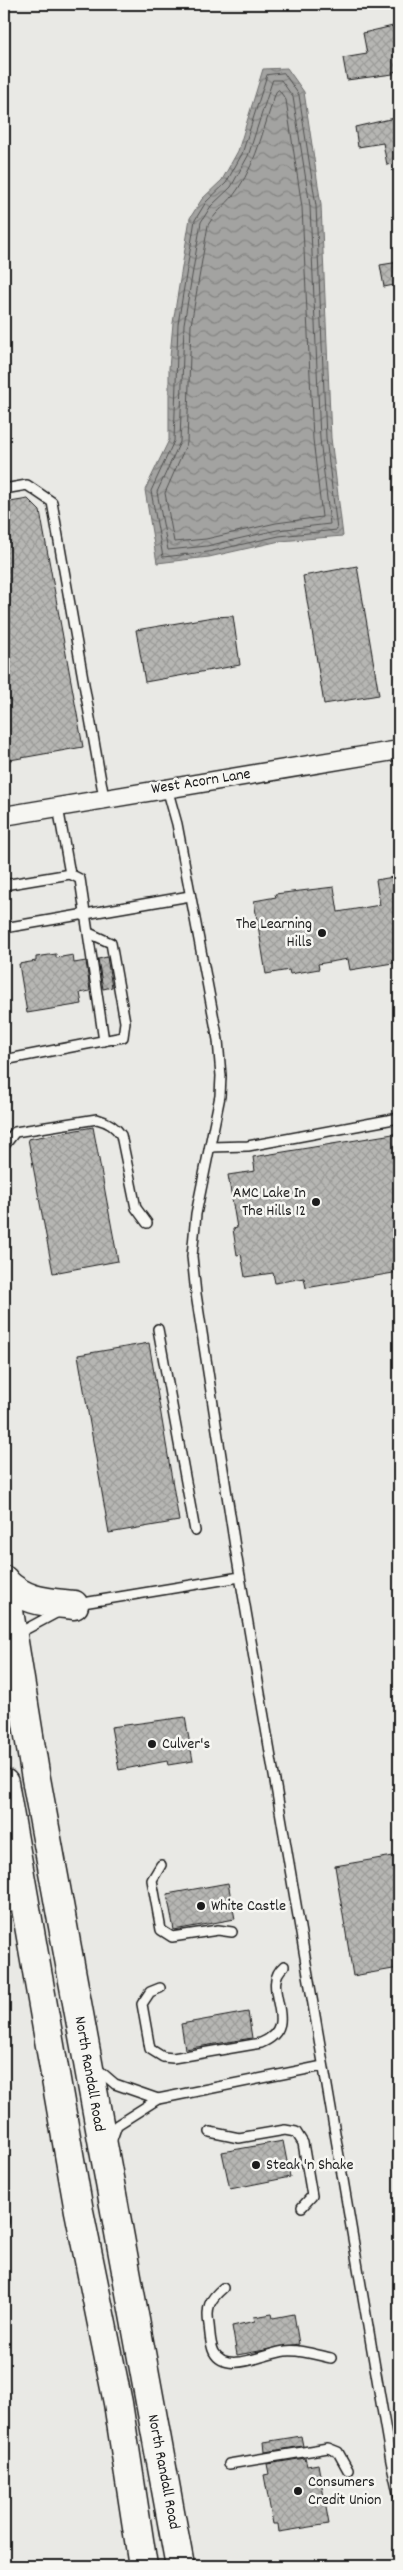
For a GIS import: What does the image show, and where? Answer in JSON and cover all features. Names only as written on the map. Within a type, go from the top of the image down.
[{"type":"main road","points":[[4,1581],[16,1593],[41,1602],[74,1605]]},
{"type":"main road","name":"North Randall Road","points":[[4,1581],[9,1634],[180,2566]]},
{"type":"main road","name":"North Randall Road","points":[[4,1783],[14,1906],[80,2210],[118,2403],[143,2566]]},
{"type":"street","name":"West Acorn Lane","points":[[4,816],[167,787],[399,750]]},
{"type":"lane","points":[[4,489],[27,485],[52,502],[104,798]]},
{"type":"lane","points":[[167,787],[178,824],[218,1040],[222,1076],[210,1147],[197,1206],[192,1256],[197,1304],[240,1577],[322,2066],[391,2462],[399,2497]]},
{"type":"lane","points":[[58,807],[70,874]]},
{"type":"lane","points":[[4,885],[70,874],[80,879],[104,1041]]},
{"type":"lane","points":[[4,928],[190,896]]},
{"type":"lane","points":[[4,1060],[123,1037],[125,1022],[111,943],[89,933]]},
{"type":"lane","points":[[210,1147],[248,1146],[399,1118]]},
{"type":"lane","points":[[4,1146],[15,1132],[97,1119],[116,1127],[121,1135],[136,1208],[147,1223]]},
{"type":"lane","points":[[158,1329],[195,1531]]},
{"type":"lane","points":[[9,1634],[74,1605],[240,1577]]},
{"type":"lane","points":[[162,1865],[152,1880],[161,1930],[172,1937],[218,1930],[232,1932]]},
{"type":"lane","points":[[160,1988],[150,1992],[142,2004],[150,2049],[156,2055],[173,2058],[261,2043],[274,2036],[280,2024],[274,1979],[276,1973],[284,1966]]},
{"type":"lane","points":[[86,2060],[115,2084],[158,2099]]},
{"type":"lane","points":[[105,2159],[117,2125],[132,2113],[158,2099],[322,2066]]},
{"type":"lane","points":[[210,2132],[239,2138],[285,2130],[296,2132],[303,2143],[312,2196],[302,2207]]},
{"type":"lane","points":[[223,2288],[211,2299],[207,2311],[214,2353],[222,2360],[239,2362],[262,2355],[293,2350],[331,2358]]},
{"type":"lane","points":[[229,2464],[328,2448],[338,2452],[348,2470]]},
{"type":"water","points":[[287,68],[304,92],[321,205],[331,438],[343,536],[280,541],[209,557],[157,563],[145,490],[169,440],[169,368],[173,323],[190,218],[202,199],[222,180],[238,151],[263,69]]},
{"type":"building","points":[[393,26],[393,28],[399,27],[399,71],[392,72],[393,74],[347,80],[343,58],[367,54],[363,33]]},
{"type":"building","points":[[399,117],[399,163],[387,165],[383,143],[358,147],[355,127]]},
{"type":"building","points":[[399,262],[399,284],[384,287],[380,265]]},
{"type":"building","points":[[28,499],[40,511],[83,747],[10,760],[4,725],[4,503]]},
{"type":"building","points":[[357,566],[379,695],[324,704],[303,576]]},
{"type":"building","points":[[233,616],[240,665],[145,682],[136,630],[213,617]]},
{"type":"building","points":[[399,876],[399,962],[350,970],[348,959],[318,964],[319,969],[290,974],[289,970],[266,974],[254,901],[276,897],[275,894],[334,887],[338,912],[380,905],[376,880]]},
{"type":"building","points":[[56,954],[56,958],[73,955],[74,963],[86,961],[90,991],[80,993],[82,1004],[27,1013],[19,964],[36,961],[36,957]]},
{"type":"building","points":[[107,957],[112,987],[103,989],[98,959]]},
{"type":"building","points":[[93,1127],[118,1261],[53,1273],[28,1139]]},
{"type":"building","name":"AMC Lake In The Hills 12","points":[[399,1133],[399,1272],[306,1288],[304,1278],[275,1283],[273,1273],[245,1277],[241,1254],[237,1255],[233,1229],[237,1228],[228,1175],[255,1171],[253,1157]]},
{"type":"building","points":[[149,1343],[179,1521],[109,1533],[78,1355]]},
{"type":"building","name":"Culver's","points":[[185,1717],[193,1761],[168,1765],[167,1761],[119,1770],[111,1727]]},
{"type":"building","points":[[399,1855],[399,1968],[353,1976],[335,1866]]},
{"type":"building","name":"White Castle","points":[[228,1883],[235,1919],[174,1930],[167,1894]]},
{"type":"building","points":[[248,2012],[252,2038],[185,2049],[181,2024]]},
{"type":"building","name":"Steak 'n Shake","points":[[283,2141],[290,2177],[230,2189],[222,2152]]},
{"type":"building","points":[[272,2314],[273,2318],[294,2314],[299,2344],[237,2355],[232,2326],[255,2321],[254,2317]]},
{"type":"building","points":[[301,2436],[303,2446],[265,2452],[264,2442]]},
{"type":"building","points":[[305,2458],[307,2466],[318,2464],[329,2524],[279,2532],[278,2524],[273,2524],[264,2475],[269,2474],[267,2464]]},
{"type":"place","name":"The Learning Hills","points":[[322,933]]},
{"type":"place","name":"AMC Lake In The Hills 12","points":[[316,1202]]},
{"type":"place","name":"Culver's","points":[[152,1744]]},
{"type":"place","name":"White Castle","points":[[201,1906]]},
{"type":"place","name":"Steak 'n Shake","points":[[256,2165]]},
{"type":"place","name":"Consumers Credit Union","points":[[298,2491]]}]
